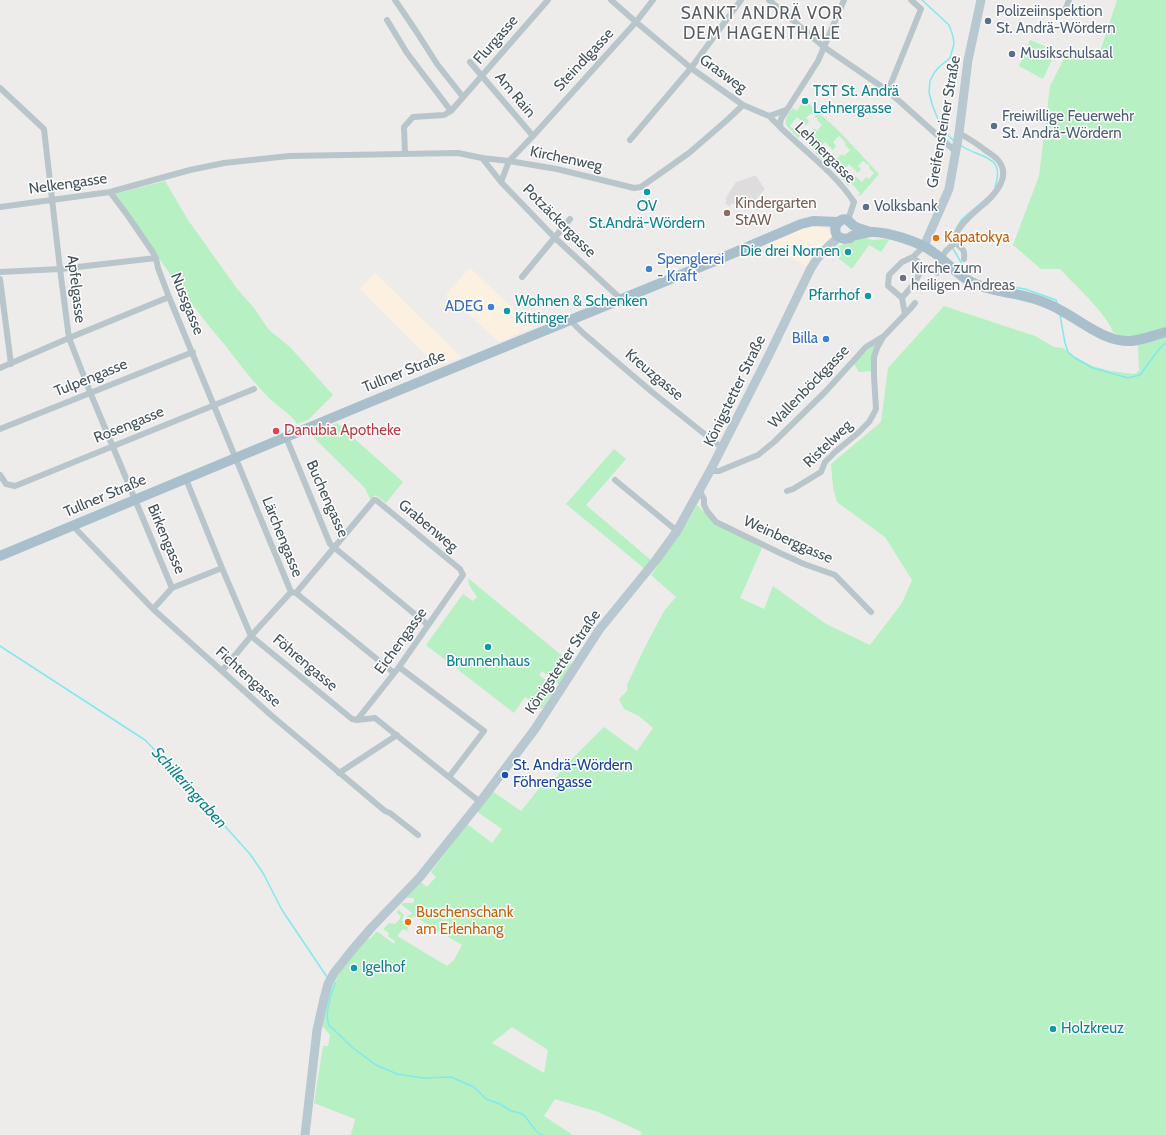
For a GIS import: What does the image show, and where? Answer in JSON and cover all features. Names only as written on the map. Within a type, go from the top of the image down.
[{"type":"main road","name":"Greifensteiner Straße","points":[[924,246],[949,189],[955,148],[959,133],[968,60],[981,0]]},
{"type":"main road","name":"Tullner Straße","points":[[0,556],[801,224],[813,221],[843,227],[844,239],[870,232]]},
{"type":"main road","points":[[843,227],[890,235],[924,246],[971,282],[990,289],[1035,299],[1057,308],[1100,334],[1119,340],[1130,341],[1166,332]]},
{"type":"main road","name":"Königstetter Straße","points":[[305,1135],[319,1018],[328,984],[334,973],[353,948],[420,877],[480,802],[534,729],[599,630],[656,560],[677,531],[700,492],[815,260],[843,227]]},
{"type":"street","points":[[395,0],[437,64],[463,97]]},
{"type":"street","name":"Flurgasse","points":[[451,111],[548,0]]},
{"type":"street","name":"Grasweg","points":[[611,0],[692,68],[742,105],[769,116],[782,128]]},
{"type":"street","name":"Steindlgasse","points":[[533,136],[636,22],[653,0]]},
{"type":"street","points":[[630,140],[692,68],[741,0]]},
{"type":"street","points":[[769,0],[824,47],[888,91],[955,148]]},
{"type":"street","name":"Lehnergasse","points":[[843,227],[854,202],[834,177],[782,128],[780,124],[786,110],[818,61],[844,0]]},
{"type":"street","points":[[888,91],[921,10],[911,0]]},
{"type":"street","points":[[1066,8],[1069,0]]},
{"type":"street","points":[[387,20],[407,53],[451,111],[444,115],[413,117],[404,127],[405,154]]},
{"type":"street","name":"Am Rain","points":[[470,62],[533,136],[509,161]]},
{"type":"street","name":"Apfelgasse","points":[[0,88],[44,129],[69,338],[135,500]]},
{"type":"street","name":"Kirchenweg","points":[[355,155],[458,153],[556,169],[634,188],[641,187],[688,153],[726,121],[742,105]]},
{"type":"street","points":[[769,116],[786,110]]},
{"type":"street","points":[[955,244],[955,238],[960,227],[998,189],[1004,175],[1003,168],[996,158],[972,140],[959,133]]},
{"type":"street","name":"Nelkengasse","points":[[0,207],[110,192],[183,172],[224,164],[289,156],[355,155]]},
{"type":"street","name":"Potzäckergasse","points":[[482,158],[501,182],[554,237],[621,299]]},
{"type":"street","points":[[501,182],[509,161]]},
{"type":"street","name":"Nussgasse","points":[[110,192],[156,258],[158,268],[226,433]]},
{"type":"street","points":[[522,276],[570,219]]},
{"type":"street","points":[[937,273],[940,270],[943,255],[955,244]]},
{"type":"street","points":[[955,244],[963,250],[964,259]]},
{"type":"street","points":[[905,314],[902,298],[888,286],[889,274],[902,262],[913,257],[924,246]]},
{"type":"street","points":[[902,298],[916,282],[920,273],[921,268],[913,257]]},
{"type":"street","points":[[0,272],[60,269],[156,258]]},
{"type":"street","points":[[0,279],[11,364]]},
{"type":"street","points":[[0,368],[170,297]]},
{"type":"street","name":"Wallenböckgasse","points":[[710,471],[719,471],[758,455],[774,442],[826,391],[866,347],[884,336],[915,302]]},
{"type":"street","name":"Kreuzgasse","points":[[570,320],[652,392],[722,448]]},
{"type":"street","name":"Ristelweg","points":[[787,491],[821,472],[825,462],[858,433],[873,416],[876,409],[874,357],[884,336]]},
{"type":"street","name":"Tulpengasse","points":[[0,429],[193,352]]},
{"type":"street","name":"Rosengasse","points":[[0,475],[6,484],[15,486],[254,389]]},
{"type":"street","name":"Lärchengasse","points":[[226,433],[293,592],[394,673]]},
{"type":"street","name":"Buchengasse","points":[[286,437],[330,544],[428,625]]},
{"type":"street","name":"Föhrengasse","points":[[186,479],[251,636],[352,719],[357,720]]},
{"type":"street","points":[[615,480],[677,531]]},
{"type":"street","name":"Weinberggasse","points":[[700,492],[704,499],[704,505],[707,511],[716,522],[804,564],[835,575],[871,612]]},
{"type":"street","name":"Birkengasse","points":[[135,500],[172,588]]},
{"type":"street","name":"Grabenweg","points":[[334,548],[374,500],[376,500],[460,570],[463,575]]},
{"type":"street","name":"Fichtengasse","points":[[73,526],[153,609],[272,716],[385,811],[390,813],[418,835]]},
{"type":"street","points":[[222,671],[251,636],[334,548]]},
{"type":"street","points":[[153,609],[172,588],[222,568]]},
{"type":"street","name":"Eichengasse","points":[[357,720],[399,667],[463,575]]},
{"type":"street","points":[[399,667],[484,732],[449,777]]},
{"type":"street","points":[[357,720],[375,718],[480,802]]},
{"type":"street","points":[[339,773],[397,735]]},
{"type":"shaded area","points":[[756,176],[765,189],[746,211],[732,203],[730,206],[725,204],[727,200],[725,199],[736,182]]},
{"type":"shaded area","points":[[809,226],[818,226],[828,229],[832,234],[831,240],[808,267],[766,244]]},
{"type":"shaded area","points":[[470,268],[533,327],[499,342],[446,294]]},
{"type":"shaded area","points":[[375,273],[461,357],[437,366],[360,289]]},
{"type":"green space","points":[[1117,0],[1166,0],[1166,1135],[640,1135],[642,1132],[598,1112],[555,1099],[544,1116],[573,1135],[351,1135],[355,1119],[314,1103],[323,1046],[328,1046],[330,1035],[323,1027],[322,1020],[329,992],[345,964],[367,939],[371,938],[376,932],[394,944],[395,941],[383,933],[388,936],[389,933],[384,930],[384,928],[389,923],[395,924],[399,920],[401,916],[397,913],[398,909],[404,915],[402,920],[404,921],[408,915],[411,915],[412,913],[401,904],[413,903],[414,898],[406,898],[421,882],[427,887],[436,877],[431,872],[467,824],[492,843],[502,829],[476,811],[492,791],[521,811],[545,781],[551,784],[564,767],[604,727],[637,751],[653,728],[639,716],[624,709],[619,699],[627,691],[627,685],[664,611],[676,597],[651,575],[688,521],[697,505],[715,523],[762,548],[740,598],[764,609],[773,586],[826,624],[870,645],[902,603],[912,580],[885,537],[837,502],[833,487],[831,464],[881,422],[888,368],[944,306],[1035,336],[1054,347],[1063,348],[1092,366],[1111,371],[1134,374],[1139,371],[1138,344],[1113,332],[1104,316],[1060,269],[1041,269],[1013,245],[1039,176],[1050,86],[1069,49],[1100,52]],"holes":[[[413,916],[462,945],[454,960],[447,966],[397,936],[403,929],[407,931],[408,927],[404,925],[408,919],[411,919]],[[512,1027],[548,1050],[544,1073],[492,1043]]]},
{"type":"green space","points":[[1030,40],[1056,51],[1043,79],[1019,66]]},
{"type":"green space","points":[[803,101],[806,103],[807,102],[839,131],[879,174],[861,195],[857,196],[860,193],[851,183],[848,186],[836,171],[838,168],[829,159],[825,163],[812,149],[814,146],[801,134],[798,138],[786,125],[786,118],[793,108],[797,111]],"holes":[[[812,113],[822,125],[817,131],[814,129],[809,134],[803,128],[798,133],[790,126],[797,117],[806,125],[809,121],[806,118]],[[839,136],[850,150],[844,156],[842,154],[837,159],[831,153],[826,159],[817,151],[825,142],[833,150],[836,146],[833,142]],[[863,161],[870,166],[869,168],[874,173],[869,179],[866,177],[862,182],[855,176],[850,181],[841,173],[849,164],[858,173],[861,169],[858,166]]]},
{"type":"green space","points":[[165,181],[188,220],[238,290],[254,308],[269,330],[290,347],[333,395],[308,420],[297,424],[251,379],[181,289],[115,194]]},
{"type":"green space","points":[[862,237],[873,240],[889,240],[881,252],[869,245],[852,269],[831,252],[833,247],[847,244]]},
{"type":"green space","points":[[879,341],[873,356],[871,371],[859,372],[854,364]]},
{"type":"green space","points":[[337,423],[403,482],[386,503],[376,495],[370,499],[365,488],[311,435]]},
{"type":"green space","points":[[614,449],[626,459],[586,505],[652,561],[645,569],[566,504]]},
{"type":"green space","points":[[468,578],[572,664],[559,684],[542,671],[539,675],[556,688],[542,709],[525,697],[514,713],[426,645],[463,594],[473,601],[477,597],[469,585]]},
{"type":"waterway","points":[[922,0],[949,25],[953,36],[954,44],[950,58],[934,73],[930,81],[929,92],[939,122],[945,132],[954,141]]},
{"type":"waterway","points":[[960,145],[994,163],[997,168],[995,187]]},
{"type":"waterway","points":[[957,227],[962,219],[987,198]]},
{"type":"waterway","points":[[950,244],[954,232]]},
{"type":"waterway","points":[[952,247],[965,269]]},
{"type":"waterway","points":[[1000,285],[1025,289],[1056,300],[1057,304]]},
{"type":"waterway","points":[[1060,315],[1068,352],[1075,358],[1093,368],[1128,378],[1140,375],[1160,348],[1166,343]]},
{"type":"waterway","name":"Schilleringraben","points":[[0,646],[145,740],[250,854],[263,873],[282,910],[327,977]]},
{"type":"waterway","name":"Schilleringraben","points":[[335,983],[327,1015],[329,1025],[353,1048],[376,1065],[397,1074],[423,1078],[451,1077],[474,1087],[486,1099],[525,1116],[535,1130],[542,1135]]},
{"type":"place","name":"Polizeiinspektion St. Andrä-Wördern","points":[[988,21]]},
{"type":"place","name":"Musikschulsaal","points":[[1012,54]]},
{"type":"place","name":"TST St. Andrä Lehnergasse","points":[[805,101]]},
{"type":"place","name":"Freiwillige Feuerwehr St. Andrä-Wördern","points":[[994,126]]},
{"type":"place","name":"OV St.Andrä-Wördern","points":[[647,192]]},
{"type":"place","name":"Volksbank","points":[[866,207]]},
{"type":"place","name":"Kindergarten StAW","points":[[727,213]]},
{"type":"place","name":"Kapatokya","points":[[936,238]]},
{"type":"place","name":"Die drei Nornen","points":[[848,252]]},
{"type":"place","name":"Spenglerei - Kraft","points":[[649,269]]},
{"type":"place","name":"Kirche zum heiligen Andreas","points":[[903,278]]},
{"type":"place","name":"Pfarrhof","points":[[868,296]]},
{"type":"place","name":"ADEG","points":[[491,307]]},
{"type":"place","name":"Wohnen & Schenken Kittinger","points":[[507,311]]},
{"type":"place","name":"Billa","points":[[826,339]]},
{"type":"place","name":"Danubia Apotheke","points":[[276,431]]},
{"type":"place","name":"Brunnenhaus","points":[[488,647]]},
{"type":"place","name":"St. Andrä-Wördern Föhrengasse","points":[[505,775]]},
{"type":"place","name":"Buschenschank am Erlenhang","points":[[408,922]]},
{"type":"place","name":"Igelhof","points":[[354,968]]},
{"type":"place","name":"Holzkreuz","points":[[1053,1029]]},
{"type":"district","name":"SANKT ANDRÄ VOR DEM HAGENTHALE","points":[[762,24]]}]
